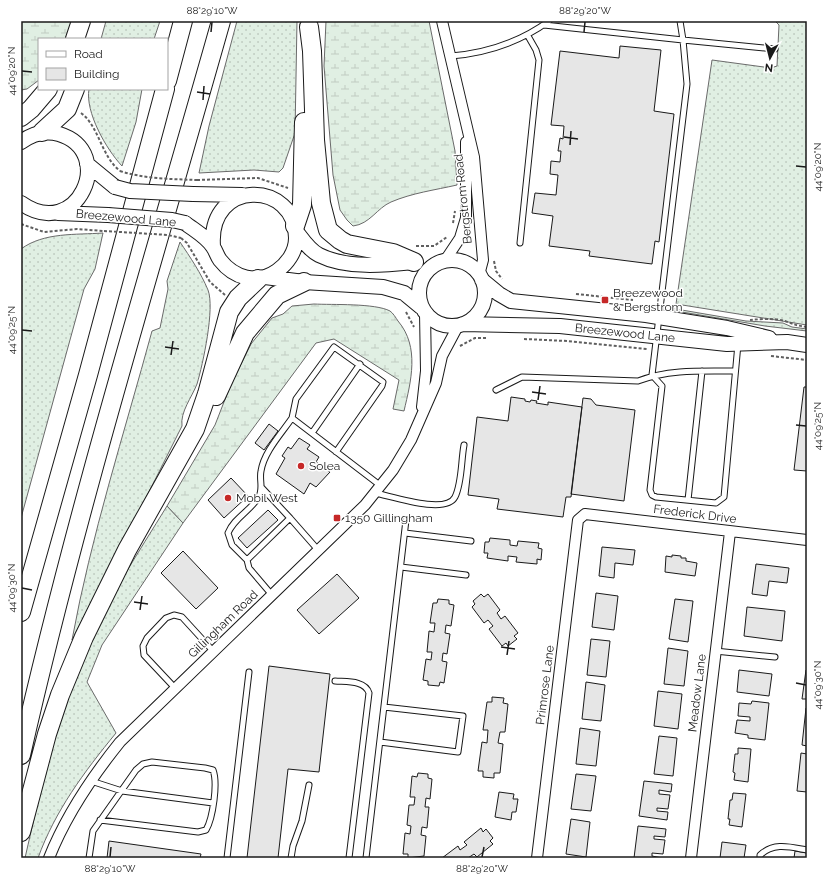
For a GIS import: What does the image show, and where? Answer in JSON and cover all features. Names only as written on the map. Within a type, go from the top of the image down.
[{"type":"highway","points":[[75,38],[82,21]]},
{"type":"highway","points":[[88,38],[93,21]]},
{"type":"highway","points":[[168,77],[183,21]]},
{"type":"highway","points":[[21,755],[46,646],[92,476],[221,21]]},
{"type":"highway","points":[[295,228],[302,205],[306,50],[309,24]]},
{"type":"highway","points":[[309,24],[312,51],[315,140],[321,203],[328,230],[347,244],[393,253],[414,262]]},
{"type":"highway","points":[[21,117],[31,109],[47,90]]},
{"type":"highway","points":[[38,133],[67,109],[75,90]]},
{"type":"highway","points":[[21,612],[86,383],[165,90]]},
{"type":"highway","points":[[21,832],[47,734],[84,637],[127,550],[195,429],[208,394],[228,317],[235,300],[262,278]]},
{"type":"highway","points":[[178,460],[194,440],[210,411],[245,333],[277,295],[304,282]]},
{"type":"main road","points":[[21,127],[38,133],[54,133],[66,136],[76,143],[83,153],[87,164],[86,185],[82,195],[70,206],[55,213]]},
{"type":"main road","points":[[21,142],[38,133]]},
{"type":"main road","points":[[87,164],[115,186],[130,191],[193,194],[258,194],[270,197],[282,204],[290,214],[295,228],[296,243],[289,260],[276,272],[262,278]]},
{"type":"main road","points":[[244,195],[227,205],[215,220],[212,233],[213,246],[219,259],[228,269],[239,276],[392,288],[404,293],[440,324],[461,325],[473,319],[480,311],[484,301],[485,290],[481,277],[465,263],[443,261],[393,264],[353,264],[334,261],[313,250],[295,228]]},
{"type":"main road","name":"Breezewood Lane","points":[[21,203],[30,210],[42,213],[108,215],[172,220],[185,223],[213,246]]},
{"type":"main road","points":[[423,310],[419,296],[422,281],[430,269],[443,261]]},
{"type":"main road","name":"Breezewood Lane","points":[[481,277],[499,294],[511,301],[659,317],[727,328],[787,342],[807,345]]},
{"type":"main road","name":"Breezewood Lane","points":[[461,325],[560,326],[656,337],[738,343],[787,342]]},
{"type":"street","name":"Bergstrom Road","points":[[442,21],[474,157],[478,188],[483,260],[481,277]]},
{"type":"street","name":"Bergstrom Road","points":[[443,261],[460,238],[466,218],[465,120]]},
{"type":"street","name":"Gillingham Road","points":[[422,413],[426,371],[423,310]]},
{"type":"street","name":"Gillingham Road","points":[[49,858],[65,821],[90,780],[120,742],[272,594],[319,551],[365,505],[393,470],[411,440],[436,383],[446,348],[461,325]]},
{"type":"street","name":"Frederick Drive","points":[[580,516],[585,514],[807,540]]},
{"type":"street","name":"Primrose Lane","points":[[537,858],[578,520],[580,516]]},
{"type":"street","name":"Meadow Lane","points":[[691,858],[730,532]]},
{"type":"lane","points":[[680,21],[687,84],[652,375],[662,386],[650,490],[652,495],[716,503],[724,497],[738,343]]},
{"type":"lane","points":[[451,56],[511,44],[528,36],[546,23],[660,39],[775,49]]},
{"type":"lane","points":[[520,243],[539,60],[536,50],[528,36]]},
{"type":"lane","points":[[272,594],[249,568],[247,560],[232,545],[228,533],[230,528],[258,498],[262,488],[260,472],[267,454],[292,418],[296,399],[332,349],[336,348],[382,380],[382,386],[336,452]]},
{"type":"lane","points":[[312,433],[360,364]]},
{"type":"lane","points":[[688,500],[702,371]]},
{"type":"lane","points":[[496,390],[522,377],[638,381],[652,375],[670,372],[735,371]]},
{"type":"lane","points":[[292,418],[336,452],[378,489],[421,503],[443,506],[450,504],[455,498],[458,489],[464,445]]},
{"type":"lane","points":[[262,488],[319,551]]},
{"type":"lane","points":[[247,560],[290,518]]},
{"type":"lane","points":[[366,858],[406,520]]},
{"type":"lane","points":[[405,533],[471,541]]},
{"type":"lane","points":[[401,567],[466,575]]},
{"type":"lane","points":[[175,688],[144,655],[143,646],[147,638],[166,618],[174,614],[182,617],[214,652]]},
{"type":"lane","points":[[715,651],[775,657]]},
{"type":"lane","points":[[227,858],[249,672]]},
{"type":"lane","points":[[335,680],[362,684],[368,689],[369,693],[349,858]]},
{"type":"lane","points":[[380,742],[458,752],[463,716],[384,707]]},
{"type":"lane","points":[[89,858],[93,831],[100,820],[143,764],[152,762],[213,770],[216,778],[210,823],[206,830],[198,832],[100,820]]},
{"type":"lane","points":[[90,780],[122,791],[212,803]]},
{"type":"lane","points":[[291,858],[293,846],[302,821],[308,785]]},
{"type":"lane","points":[[760,858],[760,855],[765,850],[773,846],[807,850]]},
{"type":"path","points":[[67,109],[80,113],[87,119],[109,159],[120,171],[159,178],[197,180]]},
{"type":"path","points":[[452,226],[455,210]]},
{"type":"path","points":[[21,224],[44,232],[77,229],[168,235],[181,238],[187,242],[213,286],[235,300]]},
{"type":"path","points":[[405,310],[411,319],[415,331]]},
{"type":"path","points":[[446,348],[454,354],[460,346],[469,340],[475,338],[490,338]]},
{"type":"green space","points":[[21,21],[73,21],[65,38],[38,38],[38,81],[27,89],[21,90]]},
{"type":"green space","points":[[106,21],[160,21],[154,38],[101,38]]},
{"type":"green space","points":[[237,21],[297,21],[295,133],[283,168],[279,172],[254,170],[199,173],[209,126]]},
{"type":"green space","points":[[326,21],[429,21],[455,151],[457,185],[415,194],[391,202],[359,225],[353,226],[347,220],[340,210],[333,175],[324,66]]},
{"type":"green space","points":[[775,21],[807,21],[807,325],[676,304],[712,60],[771,68],[777,66],[779,25]]},
{"type":"green space","points":[[89,90],[142,90],[136,122],[122,166],[103,140],[98,130],[93,119]]},
{"type":"green space","points":[[103,233],[95,269],[84,289],[21,518],[21,249],[40,240],[60,235]]},
{"type":"green space","points":[[180,242],[202,277],[210,298],[209,322],[205,350],[197,384],[183,415],[182,426],[72,640],[98,524],[152,331],[160,328],[168,289],[167,281]]},
{"type":"green space","points":[[314,304],[353,305],[383,308],[393,314],[405,331],[411,353],[411,376],[404,411],[393,409],[399,380],[334,339],[316,343],[183,523],[167,506],[215,425],[231,384],[251,344],[272,318],[283,314],[292,306]]},
{"type":"green space","points":[[670,308],[746,321],[783,323],[792,327],[807,329],[807,331],[765,326],[670,310]]},
{"type":"green space","points":[[167,506],[183,523],[102,645],[87,682],[116,733],[71,792],[53,824],[38,858],[25,858],[58,727],[85,651],[113,595]]},
{"type":"building","points":[[620,46],[661,50],[654,111],[674,114],[659,242],[655,241],[652,264],[589,256],[590,251],[549,246],[553,216],[532,213],[535,193],[556,195],[558,175],[550,174],[551,161],[560,162],[561,151],[558,151],[560,138],[563,139],[564,126],[551,125],[560,51],[619,58]]},
{"type":"building","points":[[804,387],[807,387],[807,471],[794,470]]},
{"type":"building","points":[[511,397],[525,399],[525,401],[530,402],[531,400],[537,401],[536,403],[548,405],[548,402],[582,407],[571,497],[566,497],[563,517],[497,509],[499,499],[468,495],[477,417],[508,421]]},
{"type":"building","points":[[583,398],[591,399],[596,405],[635,410],[624,501],[571,494]]},
{"type":"building","points":[[269,424],[278,431],[264,450],[255,443]]},
{"type":"building","name":"Solea","points":[[299,438],[310,445],[307,449],[319,457],[316,462],[330,472],[316,487],[310,483],[304,494],[276,474],[285,458],[282,456],[288,447],[291,449]]},
{"type":"building","name":"Mobil West","points":[[231,478],[248,496],[224,518],[208,500]]},
{"type":"building","points":[[268,510],[278,520],[247,548],[238,538]]},
{"type":"building","points":[[490,538],[510,540],[510,545],[517,546],[518,541],[539,543],[538,548],[542,549],[541,560],[537,559],[537,564],[516,562],[517,557],[508,556],[508,561],[487,558],[488,553],[484,553],[485,542],[489,542]]},
{"type":"building","points":[[602,547],[635,550],[633,565],[615,563],[614,578],[599,576]]},
{"type":"building","points":[[183,551],[218,588],[196,609],[161,573]]},
{"type":"building","points":[[672,555],[681,556],[681,558],[686,558],[686,561],[697,563],[695,576],[665,572],[666,556],[672,557]]},
{"type":"building","points":[[756,564],[789,568],[787,583],[769,581],[767,596],[752,594]]},
{"type":"building","points":[[337,574],[359,598],[319,634],[297,610]]},
{"type":"building","points":[[596,593],[618,596],[614,630],[592,627]]},
{"type":"building","points":[[481,594],[484,597],[488,594],[500,610],[497,613],[501,619],[505,616],[518,633],[514,636],[517,639],[508,646],[506,643],[502,646],[489,629],[493,626],[488,620],[484,623],[472,607],[475,604],[473,601]]},
{"type":"building","points":[[438,599],[449,600],[449,604],[454,605],[451,626],[446,625],[445,633],[450,634],[447,654],[443,653],[442,661],[447,662],[444,683],[440,682],[439,686],[428,685],[428,681],[423,680],[426,659],[431,660],[432,652],[427,652],[429,631],[434,632],[435,623],[430,623],[433,603],[437,603]]},
{"type":"building","points":[[675,599],[693,601],[688,642],[669,639]]},
{"type":"building","points":[[747,607],[785,611],[782,641],[744,636]]},
{"type":"building","points":[[591,639],[610,641],[606,677],[587,675]]},
{"type":"building","points":[[668,648],[688,651],[684,686],[664,684]]},
{"type":"building","points":[[269,666],[330,674],[319,772],[288,769],[278,858],[247,858]]},
{"type":"building","points":[[739,670],[772,674],[769,696],[737,692]]},
{"type":"building","points":[[806,670],[807,699],[802,699]]},
{"type":"building","points":[[586,682],[605,685],[601,721],[582,719]]},
{"type":"building","points":[[658,691],[682,694],[678,729],[654,726]]},
{"type":"building","points":[[492,697],[504,698],[503,703],[508,704],[505,732],[500,732],[498,743],[503,744],[500,773],[494,773],[494,778],[483,777],[483,771],[478,771],[482,742],[487,743],[488,730],[483,730],[487,702],[492,702]]},
{"type":"building","points":[[752,701],[769,703],[765,740],[748,738],[748,735],[735,733],[737,720],[750,721],[750,717],[738,716],[739,703],[751,704]]},
{"type":"building","points":[[807,708],[807,746],[802,745]]},
{"type":"building","points":[[580,728],[600,731],[596,766],[576,764]]},
{"type":"building","points":[[659,736],[677,738],[673,776],[654,774]]},
{"type":"building","points":[[738,748],[751,749],[748,782],[734,780],[735,773],[733,772],[735,754],[738,754]]},
{"type":"building","points":[[801,753],[807,754],[807,792],[797,791]]},
{"type":"building","points":[[418,773],[428,774],[428,778],[432,779],[430,799],[426,798],[425,807],[429,807],[427,828],[422,827],[421,835],[426,836],[424,856],[408,858],[408,854],[403,854],[405,833],[410,834],[411,826],[407,825],[409,805],[414,805],[415,797],[410,797],[412,776],[417,777]]},
{"type":"building","points":[[576,774],[596,776],[591,811],[571,809]]},
{"type":"building","points":[[644,781],[672,784],[671,792],[659,790],[659,794],[670,795],[668,809],[657,808],[657,811],[668,812],[667,820],[639,816]]},
{"type":"building","points":[[499,792],[514,794],[513,799],[518,799],[516,812],[512,812],[511,820],[495,817]]},
{"type":"building","points":[[733,793],[746,794],[742,827],[729,825],[730,819],[728,819],[730,800],[732,800]]},
{"type":"building","points":[[571,819],[590,822],[586,857],[566,854]]},
{"type":"building","points":[[638,826],[666,829],[665,837],[654,836],[654,839],[665,840],[663,854],[652,853],[652,856],[662,858],[634,858]]},
{"type":"building","points":[[481,828],[483,832],[486,829],[493,838],[490,841],[493,844],[477,857],[474,854],[468,858],[442,858],[458,846],[460,850],[467,845],[464,842]]},
{"type":"building","points":[[109,841],[201,854],[200,858],[107,858]]},
{"type":"building","points":[[722,842],[746,845],[744,858],[720,858]]},
{"type":"building","points":[[795,851],[807,853],[807,858],[794,858]]},
{"type":"place","name":"Breezewood & Bergstrom","points":[[605,300]]},
{"type":"place","name":"Solea","points":[[301,466]]},
{"type":"place","name":"Mobil West","points":[[228,498]]},
{"type":"place","name":"1350 Gillingham","points":[[337,518]]}]
